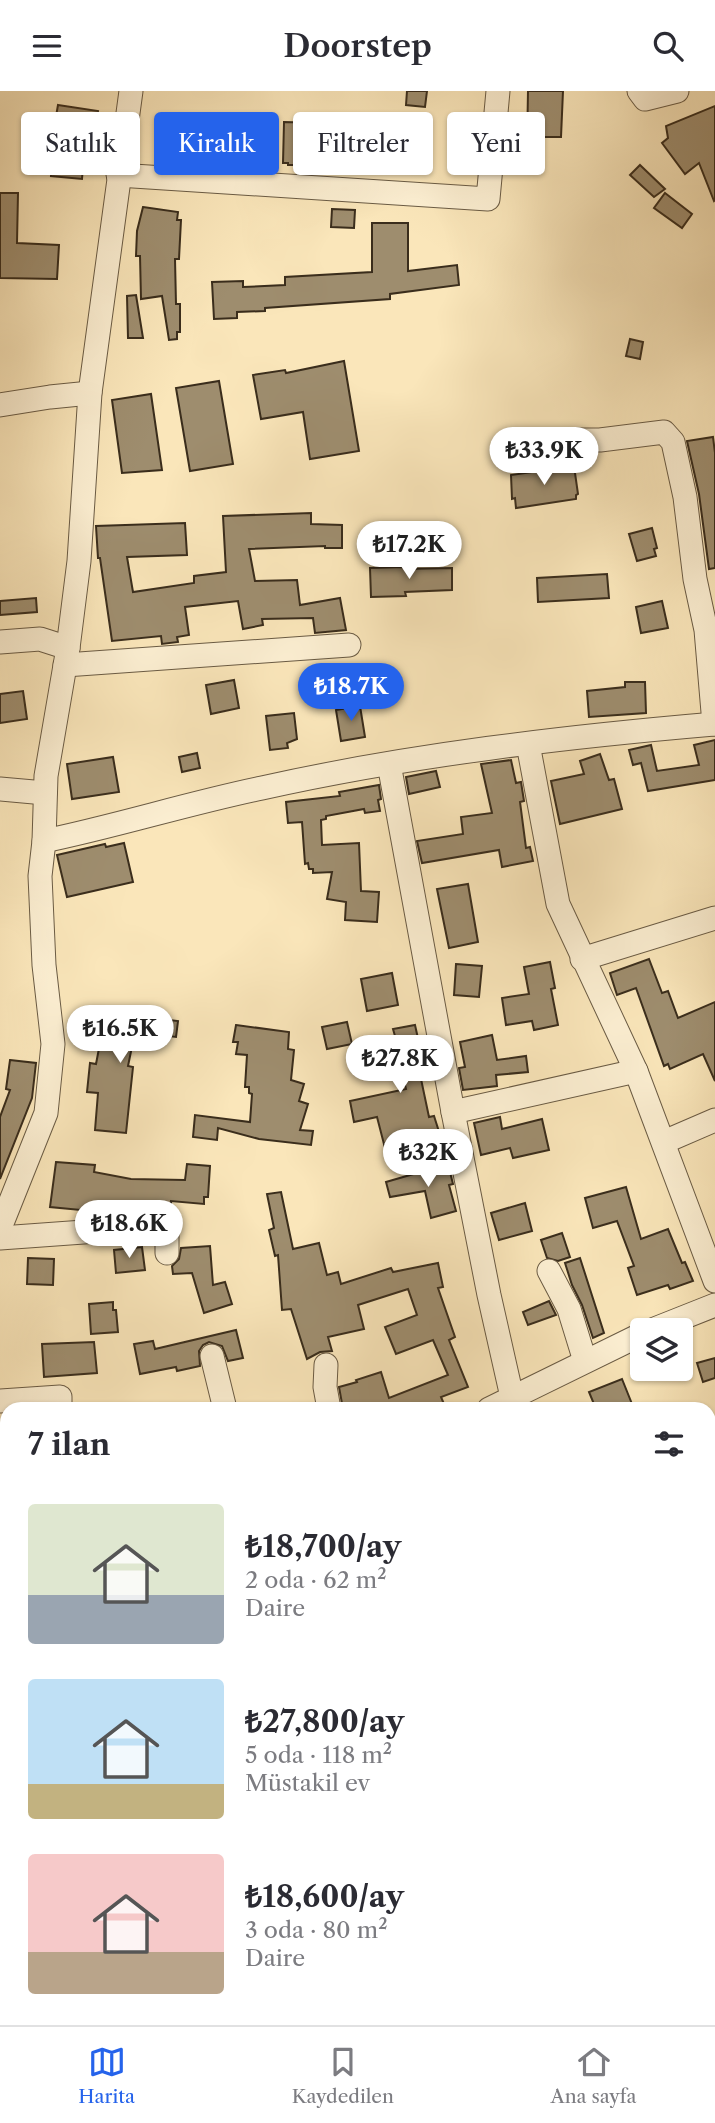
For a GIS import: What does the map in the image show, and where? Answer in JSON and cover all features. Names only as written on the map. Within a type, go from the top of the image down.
[{"type":"street","points":[[0,1228],[46,1113],[53,1044],[44,965],[40,876],[46,776],[79,561],[90,393],[118,175],[488,199],[498,91]]},
{"type":"street","points":[[639,91],[645,99],[677,91]]},
{"type":"street","points":[[125,112],[127,92]]},
{"type":"street","points":[[0,405],[90,393]]},
{"type":"street","points":[[44,841],[262,787],[389,764],[528,744],[715,724],[706,630],[705,578],[673,442],[664,432],[600,440],[561,440]]},
{"type":"street","points":[[0,642],[40,639],[66,656],[349,645]]},
{"type":"street","points":[[528,744],[558,904],[636,1071],[715,1281]]},
{"type":"street","points":[[389,764],[453,1112],[512,1397]]},
{"type":"street","points":[[0,789],[45,793]]},
{"type":"street","points":[[582,959],[715,918]]},
{"type":"street","points":[[453,1112],[636,1071]]},
{"type":"street","points":[[664,1142],[715,1120]]},
{"type":"street","points":[[0,1238],[167,1226],[167,1253]]},
{"type":"street","points":[[549,1271],[569,1309],[586,1361]]},
{"type":"street","points":[[682,1318],[715,1305]]},
{"type":"street","points":[[502,1402],[630,1340]]},
{"type":"street","points":[[212,1356],[223,1402]]},
{"type":"street","points":[[326,1365],[328,1402]]},
{"type":"street","points":[[0,1401],[60,1397],[60,1402]]},
{"type":"building","points":[[407,91],[427,91],[425,107],[406,105]]},
{"type":"building","points":[[528,91],[563,91],[561,137],[545,137],[545,112],[528,112]]},
{"type":"building","points":[[58,105],[98,111],[98,112],[57,112]]},
{"type":"building","points":[[715,106],[714,201],[699,163],[685,174],[662,143],[668,138],[666,126]]},
{"type":"building","points":[[284,122],[293,122],[293,165],[283,163]]},
{"type":"building","points":[[640,165],[665,189],[654,197],[630,175]]},
{"type":"building","points":[[51,175],[82,175],[82,179]]},
{"type":"building","points":[[0,193],[18,193],[17,243],[59,245],[57,279],[0,278]]},
{"type":"building","points":[[665,193],[692,214],[682,228],[654,208]]},
{"type":"building","points":[[143,207],[178,212],[177,220],[181,220],[179,259],[175,259],[176,304],[180,304],[180,332],[177,332],[177,339],[169,340],[162,296],[141,299],[140,256],[136,256],[137,231]]},
{"type":"building","points":[[332,209],[355,210],[354,228],[331,227]]},
{"type":"building","points":[[372,223],[408,223],[408,271],[457,265],[459,285],[390,294],[390,299],[265,308],[265,311],[237,312],[237,318],[214,319],[212,282],[243,281],[243,287],[285,285],[285,277],[372,272]]},
{"type":"building","points":[[136,295],[143,338],[128,338],[127,296]]},
{"type":"building","points":[[630,339],[643,342],[640,359],[626,356]]},
{"type":"building","points":[[344,361],[359,451],[310,459],[303,412],[261,419],[253,375],[285,370],[286,373]]},
{"type":"building","points":[[219,381],[233,464],[190,471],[176,388]]},
{"type":"building","points":[[151,394],[162,470],[122,473],[112,400]]},
{"type":"building","points":[[713,437],[715,568],[709,569],[699,494],[687,441]]},
{"type":"building","points":[[574,466],[578,494],[576,499],[516,508],[515,498],[512,499],[511,475]]},
{"type":"building","points":[[311,513],[311,524],[342,525],[342,548],[325,546],[249,549],[255,581],[297,580],[300,605],[340,598],[346,630],[315,633],[313,618],[262,619],[263,625],[243,629],[238,601],[185,607],[189,635],[177,637],[178,642],[162,644],[161,636],[112,641],[98,558],[96,526],[185,523],[187,555],[127,557],[133,592],[194,583],[194,576],[226,572],[223,516]]},
{"type":"building","points":[[652,528],[657,548],[654,549],[656,556],[637,561],[629,534]]},
{"type":"building","points":[[370,568],[452,568],[452,590],[371,597]]},
{"type":"building","points":[[607,574],[609,598],[538,602],[537,578]]},
{"type":"building","points":[[36,598],[37,612],[0,615],[0,601]]},
{"type":"building","points":[[662,601],[668,628],[641,633],[636,607]]},
{"type":"building","points":[[234,680],[239,708],[211,714],[206,685]]},
{"type":"building","points":[[625,682],[645,682],[646,713],[589,717],[587,691],[625,687]]},
{"type":"building","points":[[23,691],[27,719],[0,723],[0,694]]},
{"type":"building","points":[[360,706],[365,737],[341,741],[336,710]]},
{"type":"building","points":[[294,713],[297,739],[287,743],[288,748],[270,750],[266,716]]},
{"type":"building","points":[[715,740],[715,780],[648,791],[641,763],[633,765],[629,750],[651,745],[657,771],[699,765],[694,745]]},
{"type":"building","points":[[197,753],[200,768],[182,772],[179,757]]},
{"type":"building","points":[[600,754],[609,780],[614,779],[622,809],[560,824],[551,781],[584,774],[580,761]]},
{"type":"building","points":[[113,757],[119,792],[72,799],[67,764]]},
{"type":"building","points":[[511,760],[516,783],[521,782],[524,801],[520,802],[526,848],[530,847],[533,861],[502,867],[499,850],[422,863],[417,841],[463,834],[461,817],[492,813],[481,764]]},
{"type":"building","points":[[436,771],[440,787],[409,794],[406,777]]},
{"type":"building","points":[[379,785],[380,811],[365,813],[364,809],[326,816],[326,819],[321,820],[322,845],[359,843],[361,891],[379,892],[377,922],[345,920],[346,902],[327,899],[332,872],[313,873],[308,863],[305,864],[302,822],[288,823],[286,802],[340,796],[339,792]]},
{"type":"building","points":[[124,843],[133,882],[67,897],[57,855],[105,844],[106,847]]},
{"type":"building","points":[[468,884],[478,942],[449,948],[437,889]]},
{"type":"building","points":[[649,959],[662,993],[668,991],[678,1018],[715,1002],[715,1081],[703,1054],[670,1069],[668,1064],[664,1066],[636,988],[617,995],[610,973]]},
{"type":"building","points":[[550,962],[555,988],[551,989],[558,1025],[534,1030],[532,1021],[506,1025],[502,998],[529,994],[524,967]]},
{"type":"building","points":[[456,964],[482,966],[479,997],[454,995]]},
{"type":"building","points":[[392,973],[398,1005],[367,1011],[361,979]]},
{"type":"building","points":[[107,1007],[138,1013],[138,1016],[178,1021],[176,1037],[135,1032],[128,1066],[133,1067],[126,1133],[95,1130],[98,1093],[87,1092],[90,1063],[96,1064]]},
{"type":"building","points":[[347,1022],[352,1044],[327,1049],[322,1027]]},
{"type":"building","points":[[236,1025],[289,1032],[288,1049],[294,1050],[291,1080],[304,1084],[299,1101],[308,1104],[300,1130],[313,1131],[311,1145],[259,1139],[218,1128],[217,1140],[193,1137],[195,1115],[250,1122],[252,1094],[249,1093],[249,1087],[245,1087],[247,1055],[236,1054],[238,1042],[233,1042]]},
{"type":"building","points":[[415,1025],[425,1078],[421,1079],[429,1117],[434,1116],[441,1138],[412,1148],[410,1141],[385,1148],[377,1117],[354,1122],[350,1101],[406,1089],[397,1051],[365,1060],[361,1045],[395,1036],[393,1029]]},
{"type":"building","points":[[492,1035],[497,1060],[526,1056],[528,1072],[496,1075],[497,1086],[463,1090],[459,1068],[465,1067],[460,1042]]},
{"type":"building","points":[[10,1060],[36,1063],[32,1098],[0,1179],[0,1117],[10,1090],[6,1089]]},
{"type":"building","points":[[500,1117],[502,1129],[542,1119],[549,1150],[513,1158],[510,1148],[481,1155],[474,1123]]},
{"type":"building","points":[[56,1162],[95,1165],[94,1172],[131,1179],[185,1180],[187,1164],[210,1166],[208,1197],[204,1197],[204,1204],[171,1201],[171,1208],[119,1207],[118,1214],[91,1209],[50,1207]]},
{"type":"building","points":[[448,1164],[453,1184],[449,1185],[456,1211],[431,1218],[425,1191],[390,1197],[386,1182]]},
{"type":"building","points":[[626,1187],[641,1239],[668,1229],[682,1263],[685,1262],[693,1281],[670,1289],[668,1285],[637,1295],[628,1268],[634,1266],[617,1221],[593,1228],[585,1198]]},
{"type":"building","points":[[281,1192],[293,1249],[319,1243],[327,1275],[338,1272],[341,1284],[391,1268],[393,1272],[438,1263],[443,1287],[438,1288],[455,1337],[449,1340],[468,1387],[441,1397],[443,1402],[342,1402],[339,1387],[381,1372],[389,1398],[448,1375],[433,1340],[396,1354],[385,1327],[417,1315],[408,1289],[358,1305],[364,1329],[328,1337],[332,1351],[320,1352],[307,1359],[291,1309],[282,1310],[278,1255],[275,1256],[269,1230],[274,1228],[267,1194]]},
{"type":"building","points":[[525,1203],[532,1231],[499,1240],[491,1213]]},
{"type":"building","points":[[562,1233],[570,1257],[558,1261],[547,1258],[541,1240]]},
{"type":"building","points":[[210,1246],[213,1285],[225,1282],[232,1304],[204,1313],[192,1273],[173,1274],[172,1266],[179,1259],[181,1248]]},
{"type":"building","points":[[142,1247],[145,1270],[116,1273],[114,1250]]},
{"type":"building","points":[[28,1258],[54,1259],[53,1285],[27,1284]]},
{"type":"building","points":[[580,1258],[604,1333],[593,1338],[565,1263]]},
{"type":"building","points":[[549,1301],[556,1315],[528,1325],[523,1312]]},
{"type":"building","points":[[113,1302],[118,1332],[91,1334],[89,1304]]},
{"type":"building","points":[[236,1330],[243,1358],[228,1361],[222,1346],[209,1342],[199,1351],[200,1366],[177,1371],[176,1367],[140,1374],[134,1344],[153,1341],[155,1349]]},
{"type":"building","points":[[94,1342],[97,1373],[44,1377],[42,1344]]},
{"type":"building","points":[[715,1358],[715,1378],[703,1382],[697,1363]]},
{"type":"building","points":[[622,1379],[631,1402],[593,1402],[589,1392]]}]
